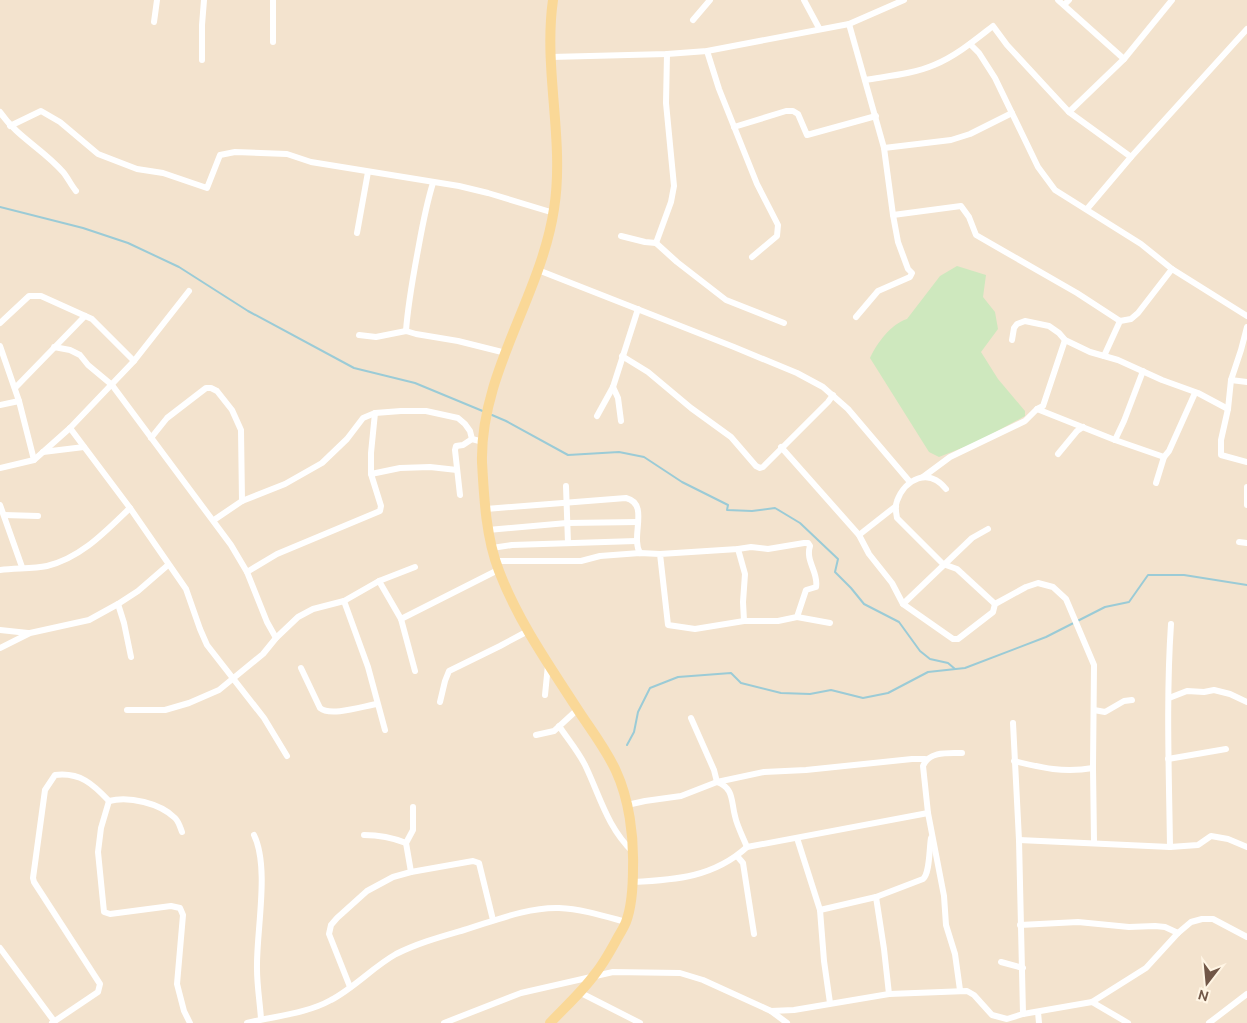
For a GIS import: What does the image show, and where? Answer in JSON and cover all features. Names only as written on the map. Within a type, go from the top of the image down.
[{"type":"main road","points":[[550,1023],[594,976],[610,952],[626,922],[633,882],[633,852],[627,805],[617,773],[605,749],[528,631],[497,565],[488,530],[486,509],[482,460],[486,420],[490,402],[506,353],[538,270],[554,213],[557,191],[550,20],[553,0]]},
{"type":"street","points":[[154,22],[157,0]]},
{"type":"street","points":[[202,60],[204,0]]},
{"type":"street","points":[[273,0],[273,42]]},
{"type":"street","points":[[693,20],[710,0]]},
{"type":"street","points":[[804,0],[818,28]]},
{"type":"street","points":[[551,57],[707,51],[818,28],[849,24],[904,0]]},
{"type":"street","points":[[1058,0],[1124,59]]},
{"type":"street","points":[[1064,5],[1070,0]]},
{"type":"street","points":[[1070,112],[1124,59],[1172,0]]},
{"type":"street","points":[[849,24],[884,148],[898,242],[908,269],[912,273],[910,277],[878,291],[856,317]]},
{"type":"street","points":[[865,80],[908,73],[935,65],[970,44],[993,26],[1007,45],[1070,112],[1131,157]]},
{"type":"street","points":[[1087,209],[1131,157],[1247,29]]},
{"type":"street","points":[[970,44],[980,53],[987,65],[1038,167],[1055,190],[1142,244],[1172,269],[1247,316]]},
{"type":"street","points":[[707,51],[719,89],[757,184],[778,225],[777,236],[752,257]]},
{"type":"street","points":[[656,243],[671,202],[674,186],[666,103],[667,54]]},
{"type":"street","points":[[10,126],[41,111],[60,122],[98,154],[136,169],[163,173],[207,188],[220,156],[235,152],[286,154],[311,162],[434,182],[488,193],[554,213]]},
{"type":"street","points":[[734,126],[786,111],[793,111],[798,114],[807,135],[876,116]]},
{"type":"street","points":[[0,112],[10,126],[63,172],[76,191]]},
{"type":"street","points":[[884,148],[951,140],[970,134],[1012,113]]},
{"type":"street","points":[[357,233],[368,172]]},
{"type":"street","points":[[406,331],[408,304],[420,237],[434,182]]},
{"type":"street","points":[[893,215],[961,206],[969,217],[976,235],[1077,293],[1120,321],[1130,319],[1138,314],[1172,269]]},
{"type":"street","points":[[621,236],[656,243],[718,295],[784,323]]},
{"type":"street","points":[[538,270],[797,373],[823,387],[848,409],[910,482]]},
{"type":"street","points":[[0,468],[34,460],[70,428],[134,361],[189,291]]},
{"type":"street","points":[[0,323],[29,296],[35,295],[92,318],[134,361]]},
{"type":"street","points":[[597,416],[613,387],[638,309]]},
{"type":"street","points":[[15,388],[85,316]]},
{"type":"street","points":[[1012,340],[1014,328],[1025,320],[1049,326],[1059,333],[1064,340],[1195,392],[1228,409]]},
{"type":"street","points":[[1104,356],[1120,321]]},
{"type":"street","points":[[1247,327],[1231,380],[1228,409],[1220,440],[1221,455],[1247,462]]},
{"type":"street","points":[[359,335],[376,338],[406,331],[506,353]]},
{"type":"street","points":[[995,604],[957,569],[945,565],[897,518],[896,502],[910,482],[923,477],[950,457],[1025,421],[1037,409],[1043,406],[1064,340]]},
{"type":"street","points":[[0,346],[19,401],[34,460]]},
{"type":"street","points":[[54,348],[70,350],[80,355],[88,365],[112,385],[214,520],[247,572],[267,622],[276,638]]},
{"type":"street","points":[[622,356],[648,372],[691,408],[731,437],[756,466],[760,468],[764,467],[781,447],[833,395]]},
{"type":"street","points":[[1114,440],[1127,413],[1143,371]]},
{"type":"street","points":[[1231,380],[1247,382]]},
{"type":"street","points":[[613,387],[618,398],[621,421]]},
{"type":"street","points":[[151,438],[167,418],[206,388],[212,388],[217,391],[232,410],[241,430],[242,500]]},
{"type":"street","points":[[1156,483],[1164,457],[1169,451],[1195,392]]},
{"type":"street","points":[[0,405],[19,401]]},
{"type":"street","points":[[1037,409],[1114,440],[1164,457]]},
{"type":"street","points":[[214,520],[242,500],[286,484],[322,463],[347,439],[363,418],[375,413],[426,411],[458,418],[470,431],[472,439]]},
{"type":"street","points":[[247,572],[276,554],[380,511],[381,506],[371,474],[375,413]]},
{"type":"street","points":[[1058,454],[1082,427]]},
{"type":"street","points":[[70,428],[130,508],[186,589],[207,645],[264,718],[287,756]]},
{"type":"street","points":[[472,439],[483,442]]},
{"type":"street","points":[[460,495],[456,470],[456,446],[464,445],[472,439]]},
{"type":"street","points":[[42,453],[84,447]]},
{"type":"street","points":[[781,447],[859,535],[869,554],[892,583],[902,604],[953,639],[993,612],[995,604],[1026,587],[1038,583],[1053,587],[1066,599],[1094,665],[1094,842]]},
{"type":"street","points":[[371,474],[400,468],[430,467],[456,470]]},
{"type":"street","points":[[923,477],[936,480],[946,489]]},
{"type":"street","points":[[566,486],[568,543]]},
{"type":"street","points":[[1247,488],[1247,505]]},
{"type":"street","points":[[486,509],[626,498],[633,500],[637,504],[639,512],[636,540],[640,553]]},
{"type":"street","points":[[0,504],[22,567]]},
{"type":"street","points":[[859,535],[896,506]]},
{"type":"street","points":[[0,570],[45,566],[65,561],[98,539],[130,508]]},
{"type":"street","points":[[4,515],[38,516]]},
{"type":"street","points":[[488,530],[567,523],[638,522]]},
{"type":"street","points":[[902,604],[972,538],[988,530]]},
{"type":"street","points":[[492,548],[512,544],[636,540]]},
{"type":"street","points":[[1240,542],[1247,543]]},
{"type":"street","points":[[401,619],[497,565],[581,561],[600,556],[640,553],[660,554],[751,547],[768,549],[808,543],[810,546],[808,554],[817,581],[816,587],[806,590],[797,617]]},
{"type":"street","points":[[738,549],[745,574],[744,620]]},
{"type":"street","points":[[660,554],[668,625],[695,630],[744,620],[778,620],[797,617],[830,623]]},
{"type":"street","points":[[0,648],[30,633],[89,620],[138,591],[168,564]]},
{"type":"street","points":[[127,710],[164,710],[188,703],[219,690],[263,654],[289,624],[313,609],[344,600],[379,581],[415,567]]},
{"type":"street","points":[[379,581],[401,619],[415,672]]},
{"type":"street","points":[[344,600],[368,666],[385,730]]},
{"type":"street","points":[[118,604],[131,657]]},
{"type":"street","points":[[1170,847],[1168,698],[1171,624]]},
{"type":"street","points":[[0,630],[30,633]]},
{"type":"street","points":[[440,702],[448,671],[528,631]]},
{"type":"street","points":[[544,695],[548,664]]},
{"type":"street","points":[[301,668],[323,711],[331,713],[377,704]]},
{"type":"street","points":[[1168,698],[1187,691],[1204,692],[1214,690],[1230,694],[1247,702]]},
{"type":"street","points":[[1094,710],[1104,712],[1124,701],[1132,700]]},
{"type":"street","points":[[536,735],[554,731],[578,709]]},
{"type":"street","points":[[691,718],[714,770],[717,782]]},
{"type":"street","points":[[1014,723],[1023,1014]]},
{"type":"street","points":[[559,726],[584,763],[604,811],[620,840],[633,852]]},
{"type":"street","points":[[1168,759],[1226,749]]},
{"type":"street","points":[[627,805],[645,800],[680,796],[717,782],[764,772],[925,759],[945,753],[962,753]]},
{"type":"street","points":[[925,759],[923,766],[928,813],[944,896],[946,925],[955,954],[960,990]]},
{"type":"street","points":[[1014,761],[1048,769],[1075,771],[1093,768]]},
{"type":"street","points":[[0,948],[53,1022],[98,992],[100,984],[32,878],[45,790],[55,775],[66,774],[83,778],[109,801]]},
{"type":"street","points":[[717,782],[724,785],[731,795],[735,817],[747,847]]},
{"type":"street","points":[[109,801],[135,801],[162,809],[174,817],[179,823],[182,832]]},
{"type":"street","points":[[109,801],[101,828],[98,852],[104,912],[110,914],[171,906],[180,908],[183,915],[177,984],[184,1010],[190,1023]]},
{"type":"street","points":[[411,872],[406,843],[413,830],[413,807]]},
{"type":"street","points":[[633,882],[687,878],[737,856],[747,847],[928,813]]},
{"type":"street","points":[[254,835],[258,843],[261,878],[257,969],[261,1019]]},
{"type":"street","points":[[364,835],[393,838],[406,843]]},
{"type":"street","points":[[820,910],[876,897],[925,877],[932,836]]},
{"type":"street","points":[[1019,840],[1170,847],[1198,845],[1211,836],[1228,839],[1247,847]]},
{"type":"street","points":[[797,838],[820,910],[830,1003]]},
{"type":"street","points":[[737,856],[743,863],[754,934]]},
{"type":"street","points":[[350,987],[330,934],[331,925],[367,891],[394,877],[411,872],[473,862],[479,863],[493,920]]},
{"type":"street","points":[[876,897],[884,949],[888,994]]},
{"type":"street","points":[[247,1023],[314,1008],[332,1000],[396,954],[426,940],[465,930],[493,920],[536,910],[558,908],[580,910],[626,922]]},
{"type":"street","points":[[771,1011],[794,1010],[888,994],[960,990],[974,995],[992,1015],[999,1018],[1007,1018],[1092,1002],[1146,968],[1178,932],[1191,922],[1213,919],[1247,937]]},
{"type":"street","points":[[1020,925],[1078,922],[1129,927],[1155,926],[1178,932]]},
{"type":"street","points":[[0,964],[6,958]]},
{"type":"street","points":[[1001,962],[1022,968]]},
{"type":"street","points":[[444,1023],[521,993],[613,972],[680,974],[703,980],[771,1011],[786,1023]]},
{"type":"street","points":[[579,992],[640,1023]]},
{"type":"street","points":[[1209,1023],[1247,994]]},
{"type":"street","points":[[1092,1002],[1128,1023]]},
{"type":"street","points":[[1038,1012],[1039,1023]]},
{"type":"shaded area","points":[[0,0],[1247,0],[1247,1023],[0,1023]]},
{"type":"green space","points":[[957,266],[986,275],[983,297],[995,312],[998,329],[981,352],[998,379],[1025,411],[1025,416],[977,442],[939,457],[929,452],[870,358],[876,346],[885,335],[895,325],[907,319],[940,276]]},
{"type":"waterway","points":[[0,207],[83,228],[128,243],[179,267],[248,311],[354,368],[415,383],[485,412]]},
{"type":"waterway","points":[[492,415],[568,455],[619,452],[644,457],[682,482],[728,505],[727,510],[752,511],[775,508],[800,523],[838,559],[835,572],[864,604],[899,622],[920,651],[930,659],[948,663],[955,669]]},
{"type":"waterway","points":[[627,745],[634,732],[638,712],[650,688],[678,677],[731,673],[741,683],[781,693],[810,694],[831,690],[863,698],[888,693],[928,672],[965,668],[1046,637],[1105,607],[1129,602],[1148,575],[1184,575],[1247,585]]}]
